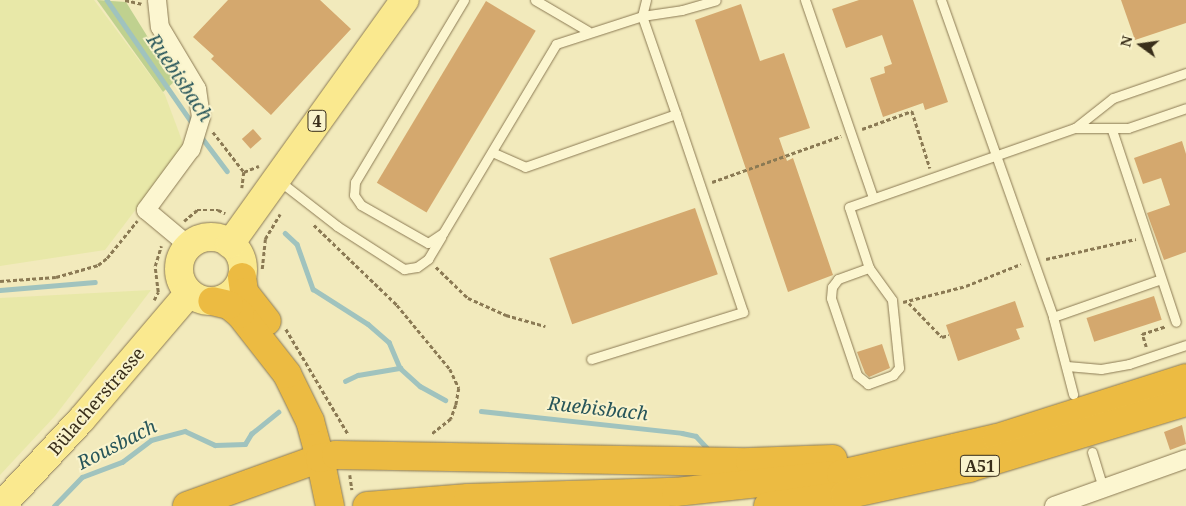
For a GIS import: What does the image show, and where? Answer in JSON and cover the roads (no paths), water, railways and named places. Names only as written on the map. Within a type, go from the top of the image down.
[{"type":"highway","points":[[252,274],[248,298],[303,370],[323,409],[336,450],[336,499]]},
{"type":"highway","points":[[200,297],[234,309],[287,374],[310,421],[336,450]]},
{"type":"highway","name":"A51","points":[[367,506],[468,498],[634,494],[744,487],[841,474],[954,450],[1186,378]]},
{"type":"highway","name":"A51","points":[[768,506],[845,495],[969,468],[1186,402]]},
{"type":"highway","points":[[187,506],[336,450],[759,462],[954,450]]},
{"type":"main road","name":"4","points":[[230,244],[272,170],[406,0]]},
{"type":"main road","points":[[186,233],[230,244],[252,274],[234,292],[200,297],[179,270],[186,233]]},
{"type":"main road","name":"Bülacherstrasse","points":[[1,506],[200,297]]},
{"type":"street","points":[[158,0],[160,27],[197,89],[201,118],[191,149],[146,210],[186,233]]},
{"type":"street","points":[[1054,506],[1186,459]]},
{"type":"lane","points":[[443,233],[428,243],[361,205],[354,195],[355,182],[464,0]]},
{"type":"lane","points":[[535,0],[588,32]]},
{"type":"lane","points":[[591,359],[743,312],[642,16],[646,0]]},
{"type":"lane","points":[[272,170],[338,226],[404,270],[417,267],[428,259],[556,44],[588,32],[642,16],[716,0]]},
{"type":"lane","points":[[805,0],[873,197]]},
{"type":"lane","points":[[941,0],[1053,317],[1073,394]]},
{"type":"lane","points":[[869,268],[838,279],[832,287],[831,298],[857,376],[868,384],[893,375],[900,368],[892,300],[869,268],[849,207],[996,154],[1076,128],[1113,98],[1186,73]]},
{"type":"lane","points":[[1076,128],[1112,130],[1128,128],[1186,108]]},
{"type":"lane","points":[[492,152],[525,167],[676,114]]},
{"type":"lane","points":[[1112,130],[1176,322]]},
{"type":"lane","points":[[1053,317],[1161,279]]},
{"type":"lane","points":[[1067,366],[1101,369],[1186,345]]},
{"type":"lane","points":[[1092,452],[1103,489]]},
{"type":"waterway","name":"Ruebisbach","points":[[107,0],[193,124]]},
{"type":"waterway","name":"Ruebisbach","points":[[200,135],[227,171]]},
{"type":"waterway","name":"Ruebisbach","points":[[285,233],[297,244],[313,289],[368,324],[389,342],[400,368],[420,386],[445,400]]},
{"type":"waterway","points":[[0,290],[95,282]]},
{"type":"waterway","name":"Rousbach","points":[[345,381],[358,375],[400,368]]},
{"type":"waterway","name":"Ruebisbach","points":[[481,411],[682,433],[696,436],[707,448]]},
{"type":"waterway","name":"Rousbach","points":[[54,506],[82,477],[122,462],[151,440],[185,431],[215,445],[245,444],[251,434],[278,412]]}]
